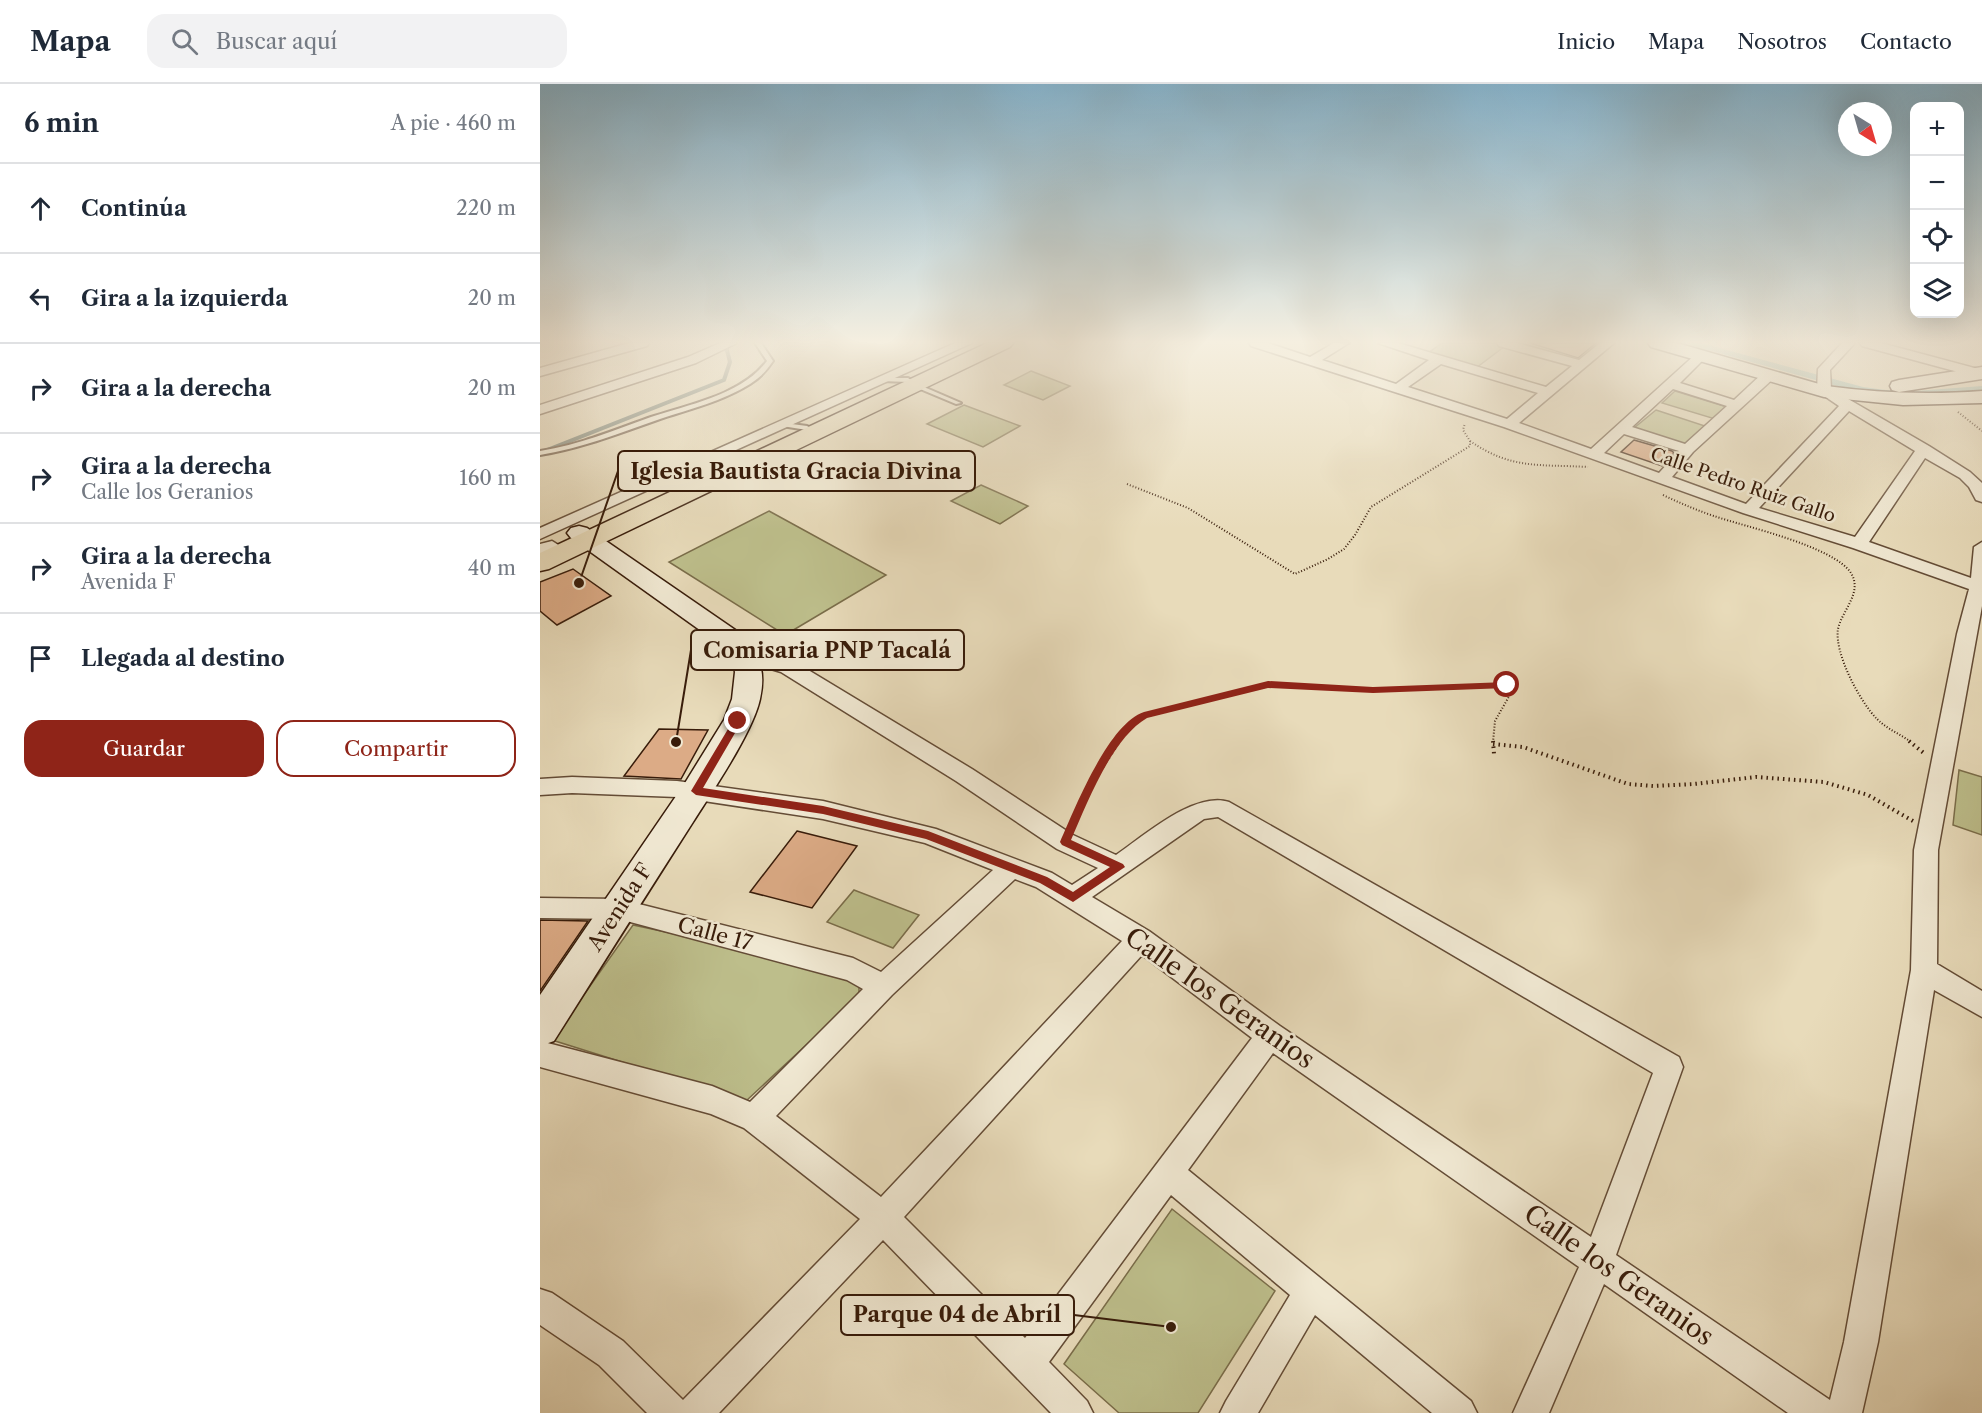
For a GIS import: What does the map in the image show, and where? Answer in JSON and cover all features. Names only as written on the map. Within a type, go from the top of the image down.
[{"type":"highway","points":[[555,548],[859,405]]},
{"type":"highway","points":[[555,548],[862,405]]},
{"type":"street","points":[[540,410],[555,405]]},
{"type":"street","points":[[555,548],[784,425],[828,405]]},
{"type":"street","name":"Calle Pedro Ruiz Gallo","points":[[1450,405],[1509,424],[1593,461],[1660,485],[1980,580]]},
{"type":"street","points":[[1509,424],[1533,405]]},
{"type":"street","points":[[1593,461],[1648,405]]},
{"type":"street","points":[[1660,485],[1688,449],[1736,405]]},
{"type":"street","points":[[1749,510],[1847,405]]},
{"type":"street","points":[[1850,405],[1965,475],[1976,485],[1982,497]]},
{"type":"street","points":[[1623,429],[1688,449]]},
{"type":"street","points":[[1858,544],[1924,449]]},
{"type":"street","points":[[1844,1413],[1861,1342],[1924,970],[1926,850],[1966,634],[1980,580],[1982,547]]},
{"type":"street","points":[[555,548],[735,657],[788,667],[964,775],[1065,842],[1119,867]]},
{"type":"street","name":"Avenida F","points":[[540,1028],[697,788],[723,727],[734,691],[735,657]]},
{"type":"street","name":"Calle los Geranios","points":[[540,787],[572,785],[697,788],[823,810],[928,835],[1044,880],[1140,939],[1270,1035],[1818,1413]]},
{"type":"street","points":[[1073,897],[1199,811],[1221,808],[1669,1067],[1598,1260],[1531,1413]]},
{"type":"street","points":[[754,1118],[883,987],[1011,868]]},
{"type":"street","name":"Calle 17","points":[[540,908],[619,909],[853,970],[883,987]]},
{"type":"street","points":[[695,1413],[883,1218],[1140,939]]},
{"type":"street","points":[[1924,970],[1982,1005]]},
{"type":"street","points":[[1027,1364],[1270,1035]]},
{"type":"street","points":[[540,1054],[712,1100],[754,1118],[883,1218],[1075,1413]]},
{"type":"street","points":[[1168,1173],[1459,1413]]},
{"type":"street","points":[[1239,1413],[1311,1291]]},
{"type":"street","points":[[540,1305],[611,1353],[672,1413]]},
{"type":"lane","points":[[540,453],[574,446],[692,405]]},
{"type":"lane","points":[[784,425],[807,428]]},
{"type":"path","points":[[1948,405],[1982,431]]},
{"type":"path","points":[[1474,413],[1463,430],[1470,441],[1482,451],[1515,465],[1593,461]]},
{"type":"path","points":[[1127,484],[1151,491],[1194,512],[1273,563],[1295,574],[1343,551],[1356,534],[1362,515],[1371,507],[1470,446],[1470,441]]},
{"type":"path","points":[[1660,485],[1686,505],[1813,549],[1842,564],[1852,576],[1854,598],[1836,628],[1840,651],[1860,695],[1883,724],[1916,745],[1940,773]]},
{"type":"path","points":[[1065,842],[1090,786],[1112,749],[1135,720],[1153,712],[1268,684],[1373,690],[1507,685],[1511,688],[1511,693],[1499,708],[1493,724],[1494,754]]},
{"type":"path","points":[[1493,744],[1523,747],[1628,784],[1674,785],[1756,777],[1824,782],[1868,795],[1929,831]]},
{"type":"green space","points":[[964,405],[1020,426],[983,447],[927,424]]},
{"type":"green space","points":[[1669,405],[1727,407],[1715,419]]},
{"type":"green space","points":[[1656,410],[1708,427],[1687,446],[1634,428]]},
{"type":"green space","points":[[981,485],[1028,506],[1000,524],[951,501]]},
{"type":"green space","points":[[769,511],[886,575],[785,635],[669,562]]},
{"type":"green space","points":[[1959,770],[1982,777],[1982,835],[1953,825]]},
{"type":"green space","points":[[854,890],[919,915],[893,948],[827,922]]},
{"type":"green space","points":[[633,925],[774,955],[855,983],[859,986],[859,996],[746,1101],[552,1040]]},
{"type":"green space","points":[[1172,1209],[1275,1291],[1198,1413],[1119,1413],[1064,1364]]},
{"type":"building","points":[[1634,440],[1674,453],[1662,466],[1621,452]]},
{"type":"building","points":[[573,569],[611,596],[557,625],[540,611],[540,582]]},
{"type":"building","points":[[659,729],[708,730],[681,779],[624,776]]},
{"type":"building","points":[[797,831],[857,846],[812,908],[750,892]]},
{"type":"building","points":[[540,920],[588,921],[540,991]]},
{"type":"waterway","points":[[540,453],[661,405]]},
{"type":"place","name":"Iglesia Bautista Gracia Divina","points":[[579,583]]},
{"type":"place","name":"Comisaria PNP Tacalá","points":[[676,742]]},
{"type":"place","name":"Parque 04 de Abríl","points":[[1171,1327]]},
{"type":"route","points":[[738,721],[696,791],[823,810],[928,835],[1044,880],[1073,897],[1119,867],[1065,842],[1090,786],[1112,749],[1135,720],[1144,715],[1268,684],[1373,690],[1507,685]]}]
